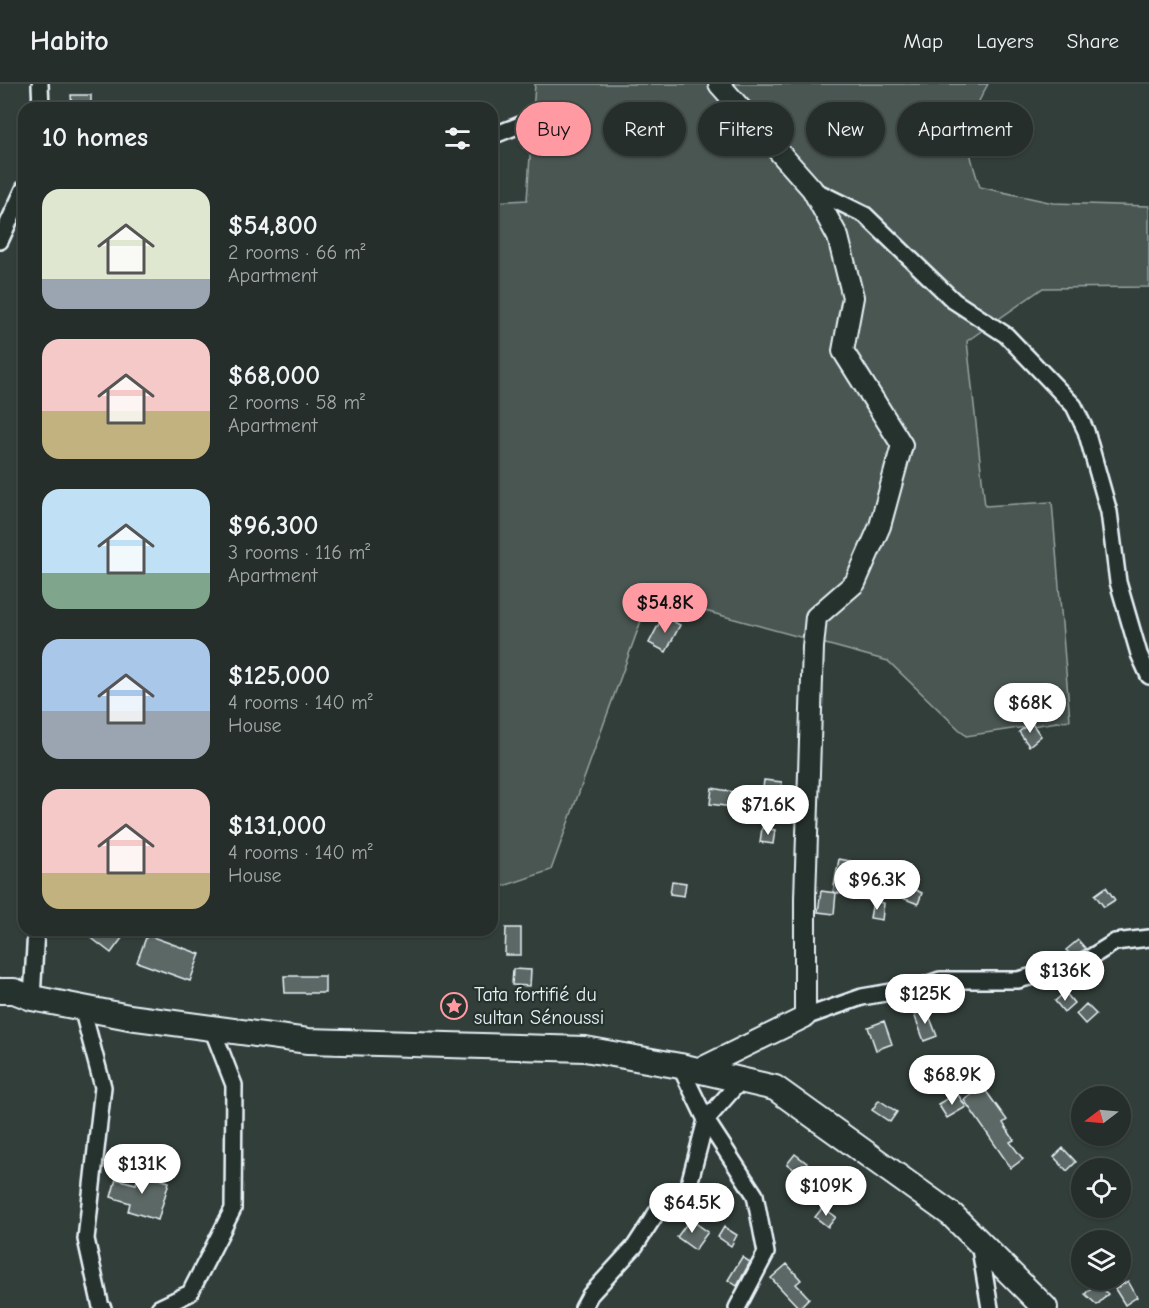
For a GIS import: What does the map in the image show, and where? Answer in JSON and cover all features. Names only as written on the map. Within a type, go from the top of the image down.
[{"type":"main road","points":[[12,990],[82,1008],[213,1031],[308,1041],[585,1049],[688,1068],[775,1088],[952,1215],[1046,1308]]},
{"type":"street","points":[[40,84],[41,102]]},
{"type":"street","points":[[719,84],[812,189],[838,237],[853,297],[843,351],[902,445],[880,526],[855,582],[816,617],[813,647],[806,874],[805,1017]]},
{"type":"street","points":[[498,134],[516,127]]},
{"type":"street","points":[[812,189],[865,215],[954,301],[1006,335],[1074,406],[1086,431],[1107,505],[1118,582],[1139,654],[1149,676]]},
{"type":"street","points":[[0,241],[18,202]]},
{"type":"street","points":[[12,990],[34,936]]},
{"type":"street","points":[[737,1308],[766,1253],[755,1195],[706,1120],[688,1068],[805,1017],[862,997],[920,987],[940,980],[1018,980],[1080,964],[1115,942],[1149,938]]},
{"type":"street","points":[[82,1008],[103,1087],[86,1239],[103,1308]]},
{"type":"street","points":[[159,1308],[190,1293],[233,1209],[234,1085],[213,1031]]},
{"type":"street","points":[[583,1308],[590,1295],[635,1246],[661,1206],[688,1188],[706,1120],[741,1080]]},
{"type":"street","points":[[979,1242],[990,1308]]},
{"type":"shaded area","points":[[535,84],[988,84],[979,102],[897,102],[897,156],[971,156],[980,187],[1053,203],[1149,206],[1149,287],[1043,288],[967,341],[985,506],[1052,502],[1070,720],[966,736],[888,661],[650,596],[551,870],[498,888],[498,202],[527,200],[530,156],[591,156],[591,102],[534,102]]},
{"type":"building","points":[[71,95],[91,95],[91,102],[72,102]]},
{"type":"building","points":[[663,616],[680,625],[666,652],[649,643]]},
{"type":"building","points":[[1031,722],[1041,736],[1029,746],[1019,732]]},
{"type":"building","points":[[764,780],[782,782],[780,799],[762,796]]},
{"type":"building","points":[[712,788],[734,792],[732,807],[710,804]]},
{"type":"building","points":[[762,828],[775,830],[773,844],[760,842]]},
{"type":"building","points":[[839,859],[876,866],[870,900],[833,892]]},
{"type":"building","points":[[672,881],[686,883],[684,896],[670,894]]},
{"type":"building","points":[[905,885],[922,893],[918,904],[900,897]]},
{"type":"building","points":[[1106,887],[1115,900],[1104,907],[1095,895]]},
{"type":"building","points":[[821,891],[836,893],[834,914],[818,912]]},
{"type":"building","points":[[873,901],[884,903],[882,920],[870,918]]},
{"type":"building","points":[[506,928],[521,928],[521,955],[505,955]]},
{"type":"building","points":[[89,936],[124,936],[111,953]]},
{"type":"building","points":[[147,936],[200,954],[190,981],[137,962]]},
{"type":"building","points":[[1078,940],[1086,949],[1072,956],[1066,950]]},
{"type":"building","points":[[513,969],[531,970],[530,986],[512,985]]},
{"type":"building","points":[[284,976],[325,976],[325,993],[285,993]]},
{"type":"building","points":[[1065,992],[1074,1003],[1064,1012],[1055,1001]]},
{"type":"building","points":[[1086,1004],[1096,1014],[1085,1024],[1076,1014]]},
{"type":"building","points":[[927,1010],[937,1036],[924,1041],[914,1014]]},
{"type":"building","points":[[884,1021],[892,1044],[876,1050],[868,1027]]},
{"type":"building","points":[[983,1087],[1007,1120],[1003,1123],[1014,1140],[1010,1142],[1023,1159],[1011,1168],[964,1100]]},
{"type":"building","points":[[957,1093],[966,1107],[947,1118],[938,1104]]},
{"type":"building","points":[[879,1100],[897,1112],[890,1122],[872,1110]]},
{"type":"building","points":[[1063,1148],[1072,1158],[1071,1167],[1067,1171],[1054,1157]]},
{"type":"building","points":[[795,1154],[808,1164],[800,1174],[787,1164]]},
{"type":"building","points":[[139,1173],[169,1182],[158,1220],[128,1211],[130,1203],[111,1197],[116,1179],[136,1184]]},
{"type":"building","points":[[823,1207],[836,1217],[828,1227],[815,1217]]},
{"type":"building","points":[[690,1219],[708,1232],[695,1250],[677,1237]]},
{"type":"building","points":[[724,1227],[737,1235],[731,1246],[718,1237]]},
{"type":"building","points":[[742,1257],[750,1262],[737,1286],[728,1280]]},
{"type":"building","points":[[787,1264],[801,1280],[796,1284],[809,1298],[799,1308],[771,1278]]},
{"type":"building","points":[[1131,1286],[1137,1297],[1125,1305],[1116,1290],[1131,1290]]},
{"type":"building","points":[[1089,1290],[1104,1290],[1108,1294],[1097,1305],[1085,1294]]},
{"type":"place","name":"Tata fortifié du sultan Sénoussi","points":[[454,1006]]}]
